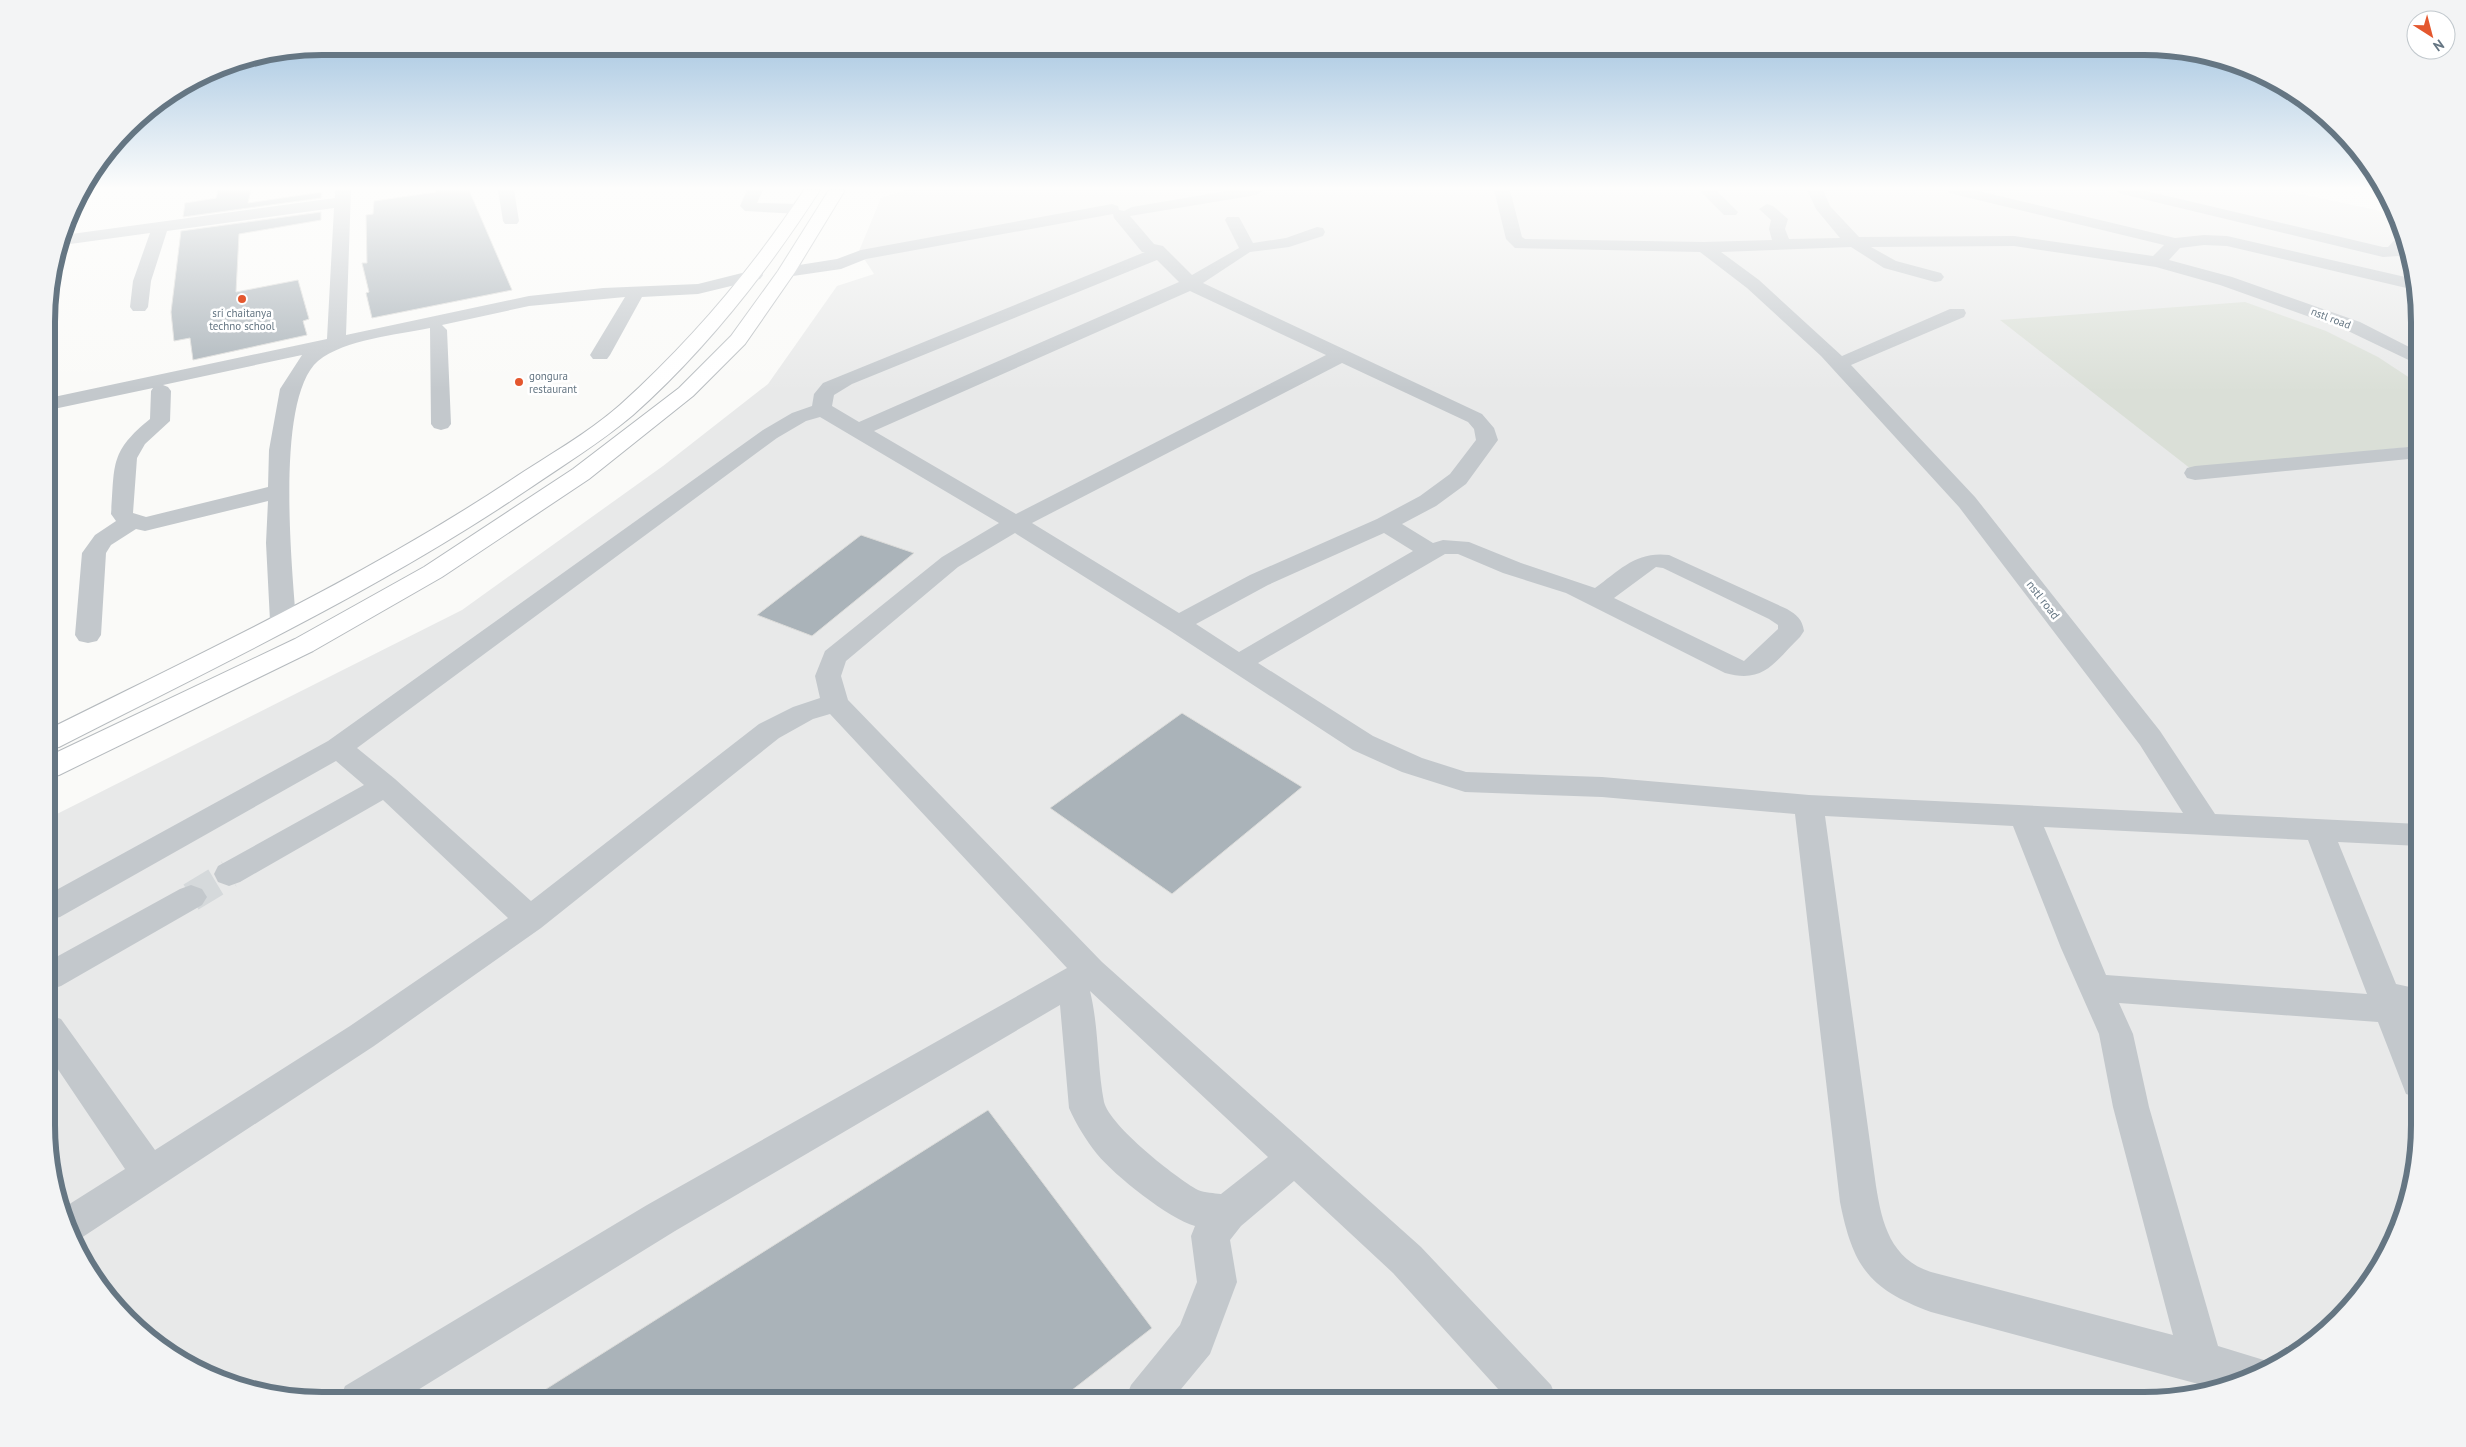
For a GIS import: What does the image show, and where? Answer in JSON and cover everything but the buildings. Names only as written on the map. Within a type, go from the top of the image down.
[{"type":"main road","points":[[55,736],[405,557],[496,502],[625,410],[687,349],[754,275],[766,258]]},
{"type":"main road","points":[[55,765],[304,645],[433,572],[582,474],[686,392],[738,340],[795,258]]},
{"type":"street","points":[[139,307],[142,281],[150,258]]},
{"type":"street","points":[[336,342],[340,258]]},
{"type":"street","points":[[786,272],[841,264],[867,265],[903,258]]},
{"type":"street","points":[[822,409],[820,399],[823,394],[845,380],[1142,258]]},
{"type":"street","points":[[1164,258],[1190,284],[1475,418],[1484,426],[1487,433],[1487,440],[1458,479],[1428,501],[1385,524],[1259,580],[1178,624]]},
{"type":"street","points":[[859,430],[1190,284],[1234,258]]},
{"type":"street","name":"nstl road","points":[[1717,258],[1792,317],[1838,363],[1966,502],[2150,738],[2205,823]]},
{"type":"street","points":[[1877,258],[1901,269],[1935,277]]},
{"type":"street","name":"nstl road","points":[[2127,258],[2157,262],[2226,281],[2353,326],[2411,355]]},
{"type":"street","points":[[2157,262],[2161,258]]},
{"type":"street","points":[[2299,258],[2408,282]]},
{"type":"street","points":[[55,403],[529,301],[603,293],[698,289],[754,275]]},
{"type":"street","points":[[55,414],[527,311],[634,298],[670,291]]},
{"type":"street","points":[[600,355],[634,298]]},
{"type":"street","points":[[1838,363],[1853,359],[1957,313]]},
{"type":"street","points":[[438,330],[441,424]]},
{"type":"street","points":[[283,621],[278,543],[280,450],[290,389],[310,358],[336,342]]},
{"type":"street","points":[[1340,356],[1014,523],[950,562],[834,657],[828,676],[835,703],[1080,976],[1295,1157],[1407,1260],[1529,1392]]},
{"type":"street","points":[[161,391],[160,421],[137,440],[126,458],[122,514],[125,518],[145,524],[279,491]]},
{"type":"street","points":[[55,905],[338,748],[770,434],[799,417],[822,409],[1014,523],[1178,624],[1363,743],[1412,766],[1465,782],[1602,787],[1809,805],[2205,823],[2411,836]]},
{"type":"street","points":[[2195,473],[2411,453]]},
{"type":"street","points":[[88,634],[94,553],[103,540],[132,521]]},
{"type":"street","points":[[1385,524],[1430,551]]},
{"type":"street","points":[[1239,663],[1430,551],[1443,547],[1461,547],[1512,568],[1575,588],[1734,667],[1744,669],[1753,667],[1791,630],[1790,622],[1778,614],[1668,562],[1654,560],[1643,564],[1598,598]]},
{"type":"street","points":[[74,1223],[362,1036],[530,919],[769,730],[803,713],[835,703]]},
{"type":"street","points":[[338,748],[385,786],[530,919]]},
{"type":"street","points":[[229,874],[385,786]]},
{"type":"street","points":[[1809,805],[1845,1103],[1861,1206],[1868,1235],[1880,1260],[1892,1273],[1908,1284],[1931,1292],[2242,1374]]},
{"type":"street","points":[[2024,815],[2095,988],[2116,1034],[2130,1108],[2202,1364]]},
{"type":"street","points":[[2319,831],[2397,1003],[2411,1054]]},
{"type":"street","points":[[55,974],[191,897]]},
{"type":"street","points":[[1080,976],[1079,1016],[1087,1108],[1111,1143],[1157,1184],[1193,1208],[1227,1213]]},
{"type":"street","points":[[375,1392],[661,1218],[1080,976]]},
{"type":"street","points":[[2095,988],[2397,1003]]},
{"type":"street","points":[[55,1038],[149,1173]]},
{"type":"street","points":[[1152,1392],[1195,1339],[1217,1282],[1210,1236],[1227,1213],[1295,1157]]},
{"type":"shaded area","points":[[863,258],[2403,258],[2409,287],[2411,322],[2411,1125],[2409,1160],[2397,1211],[2383,1243],[2366,1273],[2333,1314],[2306,1337],[2277,1356],[2246,1372],[2213,1383],[2179,1390],[2144,1392],[322,1392],[287,1390],[236,1378],[204,1364],[174,1347],[133,1314],[100,1273],[75,1227],[60,1177],[55,1125],[55,815],[462,610],[663,466],[768,384],[837,286],[874,274]]},
{"type":"shaded area","points":[[2245,302],[2326,331],[2378,357],[2411,379],[2411,447],[2191,469],[2000,320]]},
{"type":"tunnel","points":[[191,897],[229,874]]},
{"type":"place","name":"sri chaitanya techno school","points":[[242,299]]},
{"type":"place","name":"gongura restaurant","points":[[519,382]]}]
